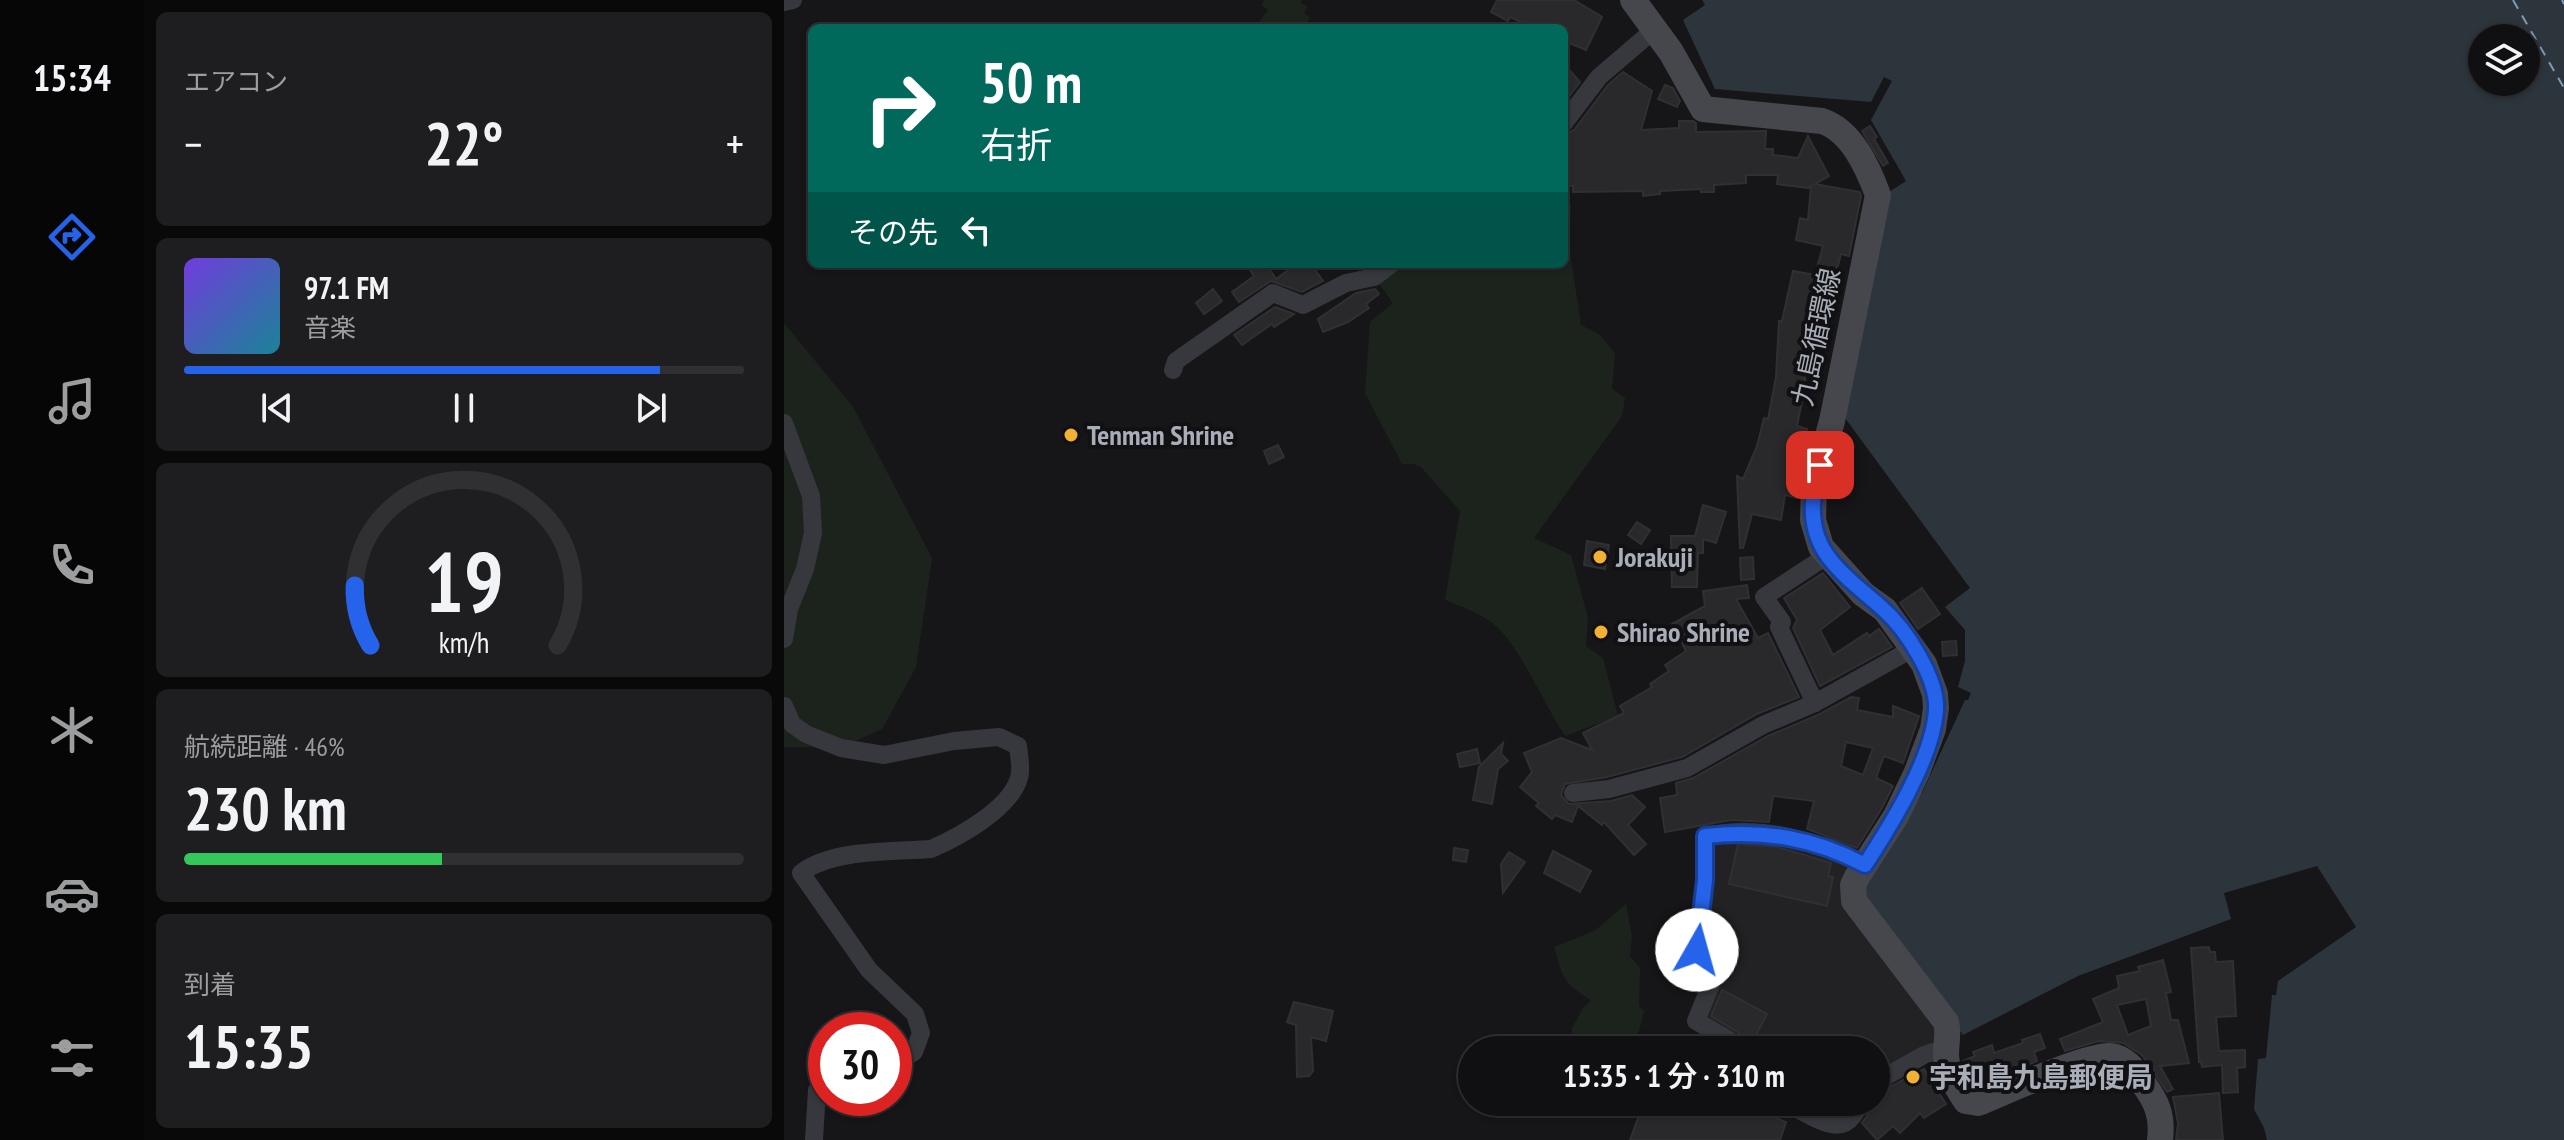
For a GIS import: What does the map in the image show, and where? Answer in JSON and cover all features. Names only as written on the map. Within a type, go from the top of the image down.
[{"type":"main road","name":"九島循環線","points":[[1633,0],[1655,29],[1703,109],[1831,124],[1850,142],[1871,175],[1878,195],[1832,421],[1814,487],[1813,520],[1821,547],[1863,594],[1885,610],[1914,648],[1924,664],[1935,694],[1936,708],[1933,729],[1917,772],[1896,816],[1853,885],[1854,901],[1946,1022],[1949,1032],[1947,1065],[1966,1101],[1978,1103],[2098,1057],[2110,1056],[2120,1059],[2135,1073],[2156,1101],[2161,1120],[2160,1140]]},
{"type":"street","points":[[784,2],[793,0]]},
{"type":"street","points":[[1568,118],[1599,77],[1655,29]]},
{"type":"street","points":[[1173,370],[1176,361],[1273,293],[1303,305],[1346,283],[1374,277],[1386,268]]},
{"type":"street","points":[[784,423],[811,496],[813,533],[805,569],[789,609],[784,639]]},
{"type":"street","points":[[1815,703],[1779,627],[1782,622],[1764,597],[1828,555]]},
{"type":"street","points":[[1573,793],[1609,789],[1687,768],[1763,725],[1815,703],[1914,648]]},
{"type":"street","points":[[784,706],[792,724],[806,734],[841,748],[884,755],[954,741],[999,737],[1018,746],[1020,775],[1014,791],[985,818],[944,843],[931,849],[833,858],[812,864],[801,873],[869,970],[915,1014],[921,1033],[912,1053]]},
{"type":"street","points":[[1722,1036],[1696,1021],[1714,977],[1697,950],[1705,880],[1705,836],[1746,832],[1770,834],[1844,854],[1865,865]]},
{"type":"street","points":[[1890,1074],[1924,1055],[1946,1048]]},
{"type":"street","points":[[814,1140],[815,1116]]},
{"type":"street","points":[[1814,1116],[1833,1125],[1843,1124],[1852,1116]]},
{"type":"shaded area","points":[[1265,0],[1302,0],[1301,3],[1307,6],[1304,14],[1310,17],[1307,24],[1258,24],[1268,10],[1261,5]]},
{"type":"shaded area","points":[[1702,0],[2564,0],[2564,1140],[2267,1140],[2254,1109],[2258,1059],[2266,1058],[2272,995],[2276,995],[2278,981],[2356,927],[2317,866],[2224,893],[2231,919],[2078,976],[1963,1035],[1861,903],[1861,886],[1915,791],[1922,793],[1971,693],[1958,687],[1965,661],[1965,630],[1945,607],[1970,588],[1845,418],[1886,194],[1906,181],[1871,120],[1892,81],[1884,77],[1871,102],[1715,89],[1683,20],[1705,5]]},
{"type":"shaded area","points":[[1568,204],[1571,204],[1569,246],[1581,325],[1599,334],[1615,353],[1612,389],[1625,398],[1622,416],[1534,538],[1571,555],[1588,618],[1586,646],[1603,658],[1618,716],[1565,736],[1524,663],[1505,636],[1484,617],[1445,600],[1460,511],[1421,467],[1402,464],[1365,393],[1370,322],[1393,303],[1374,277],[1386,268],[1568,268]]},
{"type":"shaded area","points":[[784,323],[853,407],[932,558],[916,667],[882,729],[842,747],[784,747]]},
{"type":"shaded area","points":[[1747,836],[1842,857],[1856,864],[1931,1014],[1939,1042],[1890,1068],[1890,1036],[1738,1036],[1703,1018],[1718,973],[1704,953],[1715,838]]},
{"type":"shaded area","points":[[1626,904],[1632,936],[1630,956],[1640,968],[1639,1006],[1644,1011],[1636,1036],[1574,1036],[1571,1030],[1591,1000],[1574,989],[1565,978],[1554,947],[1596,930]]},
{"type":"building","points":[[1497,0],[1574,0],[1602,17],[1586,50],[1568,43],[1568,24],[1525,24],[1510,17],[1508,21],[1491,12]]},
{"type":"building","points":[[1568,68],[1580,82],[1568,98]]},
{"type":"building","points":[[1623,72],[1652,91],[1641,130],[1679,128],[1679,121],[1693,121],[1696,132],[1766,131],[1765,149],[1773,149],[1773,155],[1798,158],[1808,136],[1829,176],[1815,184],[1860,192],[1849,256],[1841,254],[1831,292],[1837,293],[1834,308],[1829,307],[1825,327],[1811,325],[1810,345],[1805,345],[1805,386],[1797,426],[1807,429],[1799,453],[1806,456],[1797,498],[1785,495],[1781,520],[1752,514],[1743,548],[1740,548],[1737,476],[1743,479],[1757,446],[1764,418],[1768,419],[1776,377],[1779,321],[1782,321],[1793,271],[1815,275],[1823,246],[1796,240],[1800,218],[1808,220],[1811,186],[1777,184],[1778,175],[1746,175],[1746,183],[1714,185],[1714,192],[1701,192],[1701,189],[1660,191],[1660,194],[1643,196],[1643,191],[1573,192],[1573,186],[1568,186],[1568,133],[1574,130],[1608,85]]},
{"type":"building","points":[[1665,85],[1673,88],[1680,101],[1677,107],[1658,99]]},
{"type":"building","points":[[1870,126],[1888,163],[1883,166],[1862,131]]},
{"type":"building","points":[[1249,268],[1269,268],[1276,279],[1291,268],[1314,268],[1323,281],[1302,292],[1271,281],[1239,302],[1232,292],[1254,276]]},
{"type":"building","points":[[1213,289],[1222,301],[1204,314],[1196,303]]},
{"type":"building","points":[[1375,289],[1379,294],[1366,304],[1369,308],[1348,322],[1323,332],[1318,319],[1356,293]]},
{"type":"building","points":[[1275,307],[1294,314],[1274,327],[1272,324],[1242,345],[1234,335]]},
{"type":"building","points":[[1278,445],[1284,457],[1269,464],[1264,451]]},
{"type":"building","points":[[1703,505],[1726,512],[1716,543],[1703,539],[1703,553],[1698,553],[1697,587],[1672,587],[1671,536],[1695,536]]},
{"type":"building","points":[[1637,522],[1650,530],[1641,544],[1628,535]]},
{"type":"building","points":[[1587,541],[1609,545],[1605,569],[1584,565]]},
{"type":"building","points":[[1753,557],[1754,579],[1741,580],[1740,558]]},
{"type":"building","points":[[1823,573],[1850,607],[1820,630],[1833,655],[1867,633],[1869,636],[1879,629],[1892,647],[1820,686],[1793,628],[1797,620],[1784,598]]},
{"type":"building","points":[[1747,585],[1749,598],[1736,599],[1758,638],[1768,633],[1799,697],[1757,714],[1682,757],[1607,777],[1565,784],[1561,795],[1569,804],[1611,801],[1632,795],[1645,807],[1628,825],[1646,844],[1634,855],[1604,822],[1602,825],[1578,806],[1572,822],[1555,815],[1552,819],[1536,806],[1539,803],[1520,787],[1532,772],[1524,753],[1561,738],[1592,750],[1583,733],[1624,713],[1620,706],[1652,687],[1650,684],[1669,671],[1665,665],[1686,651],[1672,624],[1705,606],[1703,591]]},
{"type":"building","points":[[1922,588],[1940,614],[1918,629],[1900,603]]},
{"type":"building","points":[[1956,641],[1957,655],[1943,656],[1942,642]]},
{"type":"building","points":[[1851,697],[1859,698],[1857,710],[1893,717],[1893,706],[1919,716],[1903,763],[1884,756],[1876,778],[1893,786],[1857,848],[1807,829],[1814,801],[1773,796],[1769,822],[1731,820],[1665,832],[1660,798],[1677,795],[1676,783],[1693,778],[1768,736]],"holes":[[[1846,742],[1873,748],[1863,775],[1841,766]]]},
{"type":"building","points":[[1503,743],[1501,754],[1508,761],[1498,769],[1492,804],[1473,800],[1479,767]]},
{"type":"building","points":[[1477,749],[1480,763],[1460,767],[1457,754]]},
{"type":"building","points":[[1738,844],[1777,847],[1831,863],[1828,876],[1833,877],[1827,906],[1729,884]]},
{"type":"building","points":[[1454,848],[1468,850],[1466,862],[1453,860]]},
{"type":"building","points":[[1553,851],[1591,871],[1580,892],[1544,873]]},
{"type":"building","points":[[1509,852],[1525,862],[1503,893],[1501,864]]},
{"type":"building","points":[[2209,947],[2210,952],[2215,952],[2216,962],[2233,961],[2236,1016],[2216,1017],[2219,1051],[2245,1050],[2245,1067],[2237,1068],[2238,1092],[2223,1093],[2222,1065],[2202,1067],[2199,1062],[2191,948]]},
{"type":"building","points":[[2163,960],[2171,992],[2166,993],[2171,1020],[2178,1020],[2189,1063],[2160,1066],[2173,1089],[2167,1092],[2142,1055],[2123,1043],[2099,1041],[2065,1051],[2060,1039],[2103,1022],[2093,999],[2119,988],[2117,976],[2140,971],[2138,967]],"holes":[[[2146,999],[2151,1026],[2128,1035],[2117,1005]]]},
{"type":"building","points":[[1722,990],[1767,1014],[1755,1036],[1740,1036],[1711,1016]]},
{"type":"building","points":[[1294,1002],[1333,1011],[1326,1041],[1311,1037],[1313,1071],[1309,1076],[1297,1077],[1296,1025],[1287,1022]]},
{"type":"building","points":[[2040,1034],[2045,1048],[2034,1052],[2037,1061],[1975,1086],[1963,1061],[1975,1056],[1973,1052],[1992,1045],[1994,1053]]},
{"type":"building","points":[[1924,1069],[1946,1104],[1924,1118],[1920,1113],[1900,1133],[1893,1126],[1877,1140],[1862,1123],[1867,1116],[1890,1116],[1890,1087]]},
{"type":"building","points":[[2219,1093],[2223,1140],[2176,1140],[2178,1123],[2173,1097]]},
{"type":"building","points":[[1639,1116],[1771,1116],[1786,1122],[1780,1140],[1630,1140]]},
{"type":"ferry route","points":[[2513,0],[2564,88]]},
{"type":"ferry route","points":[[2562,0],[2564,4]]},
{"type":"place","name":"Tenman Shrine","points":[[1071,435]]},
{"type":"place","name":"Jorakuji","points":[[1600,557]]},
{"type":"place","name":"Shirao Shrine","points":[[1601,632]]},
{"type":"place","name":"宇和島九島郵便局","points":[[1913,1077]]},
{"type":"route","points":[[1697,950],[1705,880],[1705,836],[1746,832],[1770,834],[1844,854],[1865,865],[1896,816],[1933,729],[1935,694],[1924,664],[1885,610],[1863,594],[1821,547],[1812,505],[1820,465]]}]
